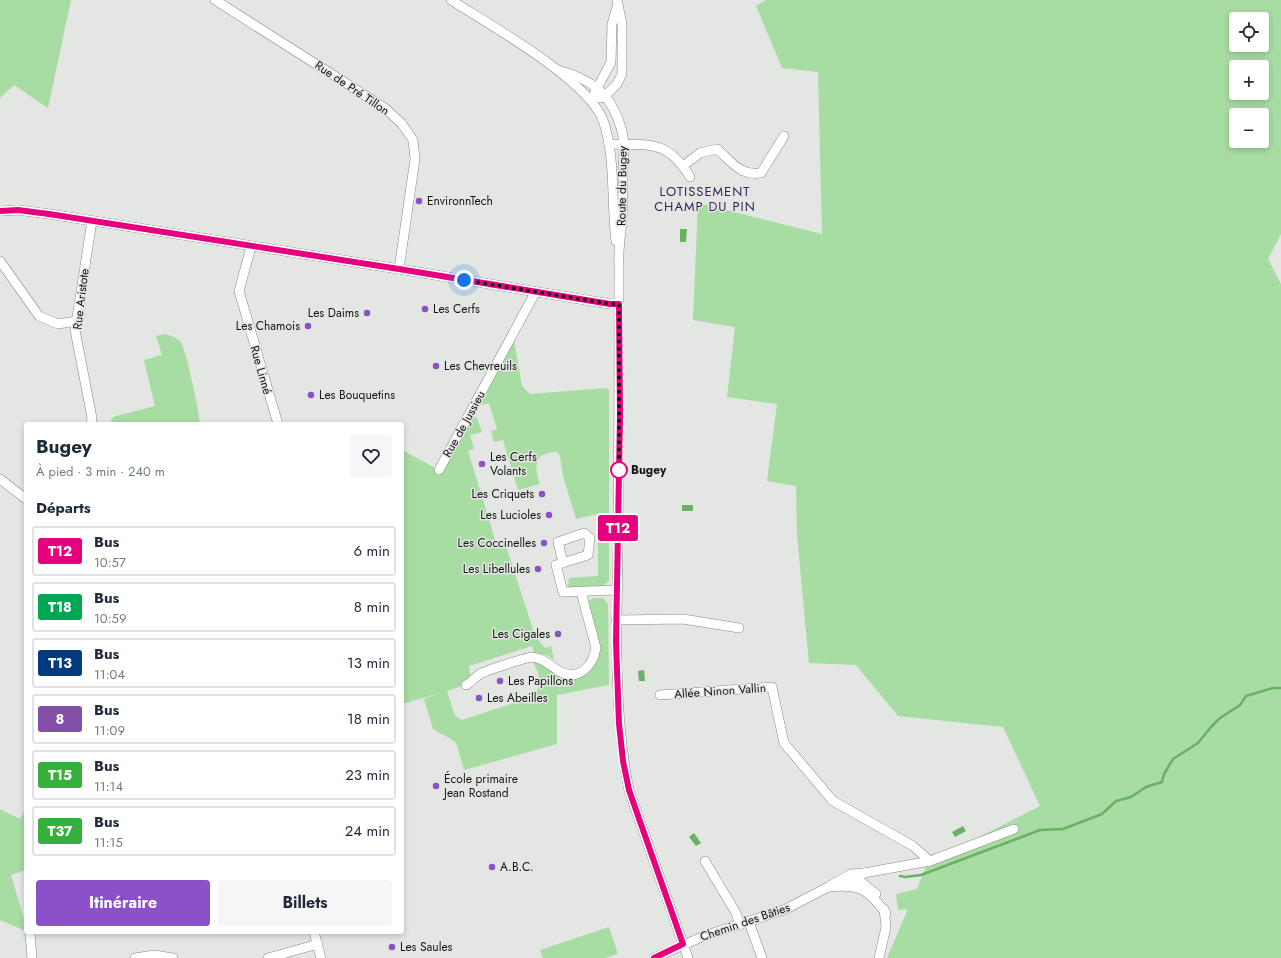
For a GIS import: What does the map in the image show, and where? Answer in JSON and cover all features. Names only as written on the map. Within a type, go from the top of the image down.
[{"type":"street","name":"Rue de Pré Tillon","points":[[215,0],[385,108],[402,124],[413,140],[415,159],[399,269]]},
{"type":"street","points":[[451,0],[558,70]]},
{"type":"street","points":[[591,100],[611,62],[612,24],[617,4]]},
{"type":"street","points":[[591,100],[606,96],[617,84],[622,74],[622,24],[617,4]]},
{"type":"street","name":"Route du Bugey","points":[[558,70],[576,75],[598,87],[606,96],[615,112],[621,129],[624,144],[622,219],[618,254]]},
{"type":"street","name":"Route du Bugey","points":[[558,70],[591,100],[602,119],[609,144],[613,221],[618,254],[620,416],[616,620],[618,708],[623,761],[628,783],[688,958]]},
{"type":"street","points":[[683,166],[700,153],[717,149],[740,170],[751,175],[761,173],[784,136]]},
{"type":"street","points":[[609,144],[658,146],[675,155],[690,176]]},
{"type":"street","points":[[0,211],[18,210],[49,214],[250,247],[399,269],[535,293],[619,304]]},
{"type":"street","name":"Rue Aristote","points":[[91,422],[92,418],[75,330],[92,221]]},
{"type":"street","name":"Rue Linné","points":[[250,247],[239,291],[277,422]]},
{"type":"street","points":[[0,261],[39,316],[58,324],[76,321]]},
{"type":"street","name":"Rue de Jussieu","points":[[439,470],[535,293]]},
{"type":"street","points":[[0,479],[24,497]]},
{"type":"street","points":[[563,563],[556,565],[563,592],[616,590]]},
{"type":"street","points":[[466,685],[473,682],[480,673],[532,657],[544,660],[559,671],[566,674],[582,672],[589,667],[594,658],[596,648],[581,592]]},
{"type":"street","points":[[616,620],[683,619],[739,628]]},
{"type":"street","name":"Allée Ninon Vallin","points":[[660,695],[772,687],[784,743],[833,801],[913,846],[930,861]]},
{"type":"street","name":"Chemin des Bâties","points":[[654,958],[683,944],[786,909],[828,887],[858,875],[930,861],[1014,829]]},
{"type":"street","points":[[704,860],[736,913],[745,923],[762,958]]},
{"type":"street","points":[[858,875],[878,896],[886,913],[886,927],[879,958]]},
{"type":"street","name":"Chemin des Bâties","points":[[828,887],[848,885],[858,875]]},
{"type":"street","points":[[848,885],[871,895],[886,913]]},
{"type":"street","points":[[30,934],[32,958]]},
{"type":"street","points":[[315,934],[321,958]]},
{"type":"street","points":[[268,958],[318,944]]},
{"type":"street","points":[[135,958],[154,955],[173,958]]},
{"type":"shaded area","points":[[0,0],[71,0],[48,108],[14,85],[0,98]]},
{"type":"shaded area","points":[[766,0],[1281,0],[1281,234],[1268,259],[1281,284],[1281,958],[887,958],[908,909],[898,910],[896,894],[917,889],[927,864],[1040,806],[1003,727],[898,716],[856,665],[809,663],[797,535],[796,486],[767,481],[777,404],[727,397],[735,327],[693,320],[698,203],[822,234],[818,72],[782,68],[756,6]]},
{"type":"shaded area","points":[[680,229],[687,229],[686,242],[680,242]]},
{"type":"shaded area","points":[[165,334],[178,339],[181,343],[192,382],[200,422],[111,422],[113,417],[155,406],[144,360],[162,355],[156,336]]},
{"type":"shaded area","points":[[513,334],[522,386],[530,394],[606,388],[609,390],[609,581],[600,588],[568,588],[569,578],[598,576],[598,514],[576,519],[563,476],[560,456],[557,452],[543,455],[539,458],[536,466],[540,484],[518,490],[503,440],[494,442],[491,431],[497,429],[489,403],[482,405],[476,400]]},
{"type":"shaded area","points":[[469,414],[477,418],[482,432],[470,435],[474,449],[468,451],[497,546],[505,543],[535,636],[545,648],[551,646],[554,660],[547,655],[534,653],[532,646],[469,666],[470,675],[462,686],[447,691],[455,716],[462,720],[532,697],[539,687],[540,682],[531,657],[574,674],[594,658],[588,601],[593,598],[603,598],[608,604],[609,685],[557,695],[557,744],[464,770],[456,742],[433,729],[424,699],[440,693],[404,703],[404,451],[439,470]]},
{"type":"shaded area","points":[[682,505],[693,505],[693,511],[682,511]]},
{"type":"shaded area","points":[[644,670],[645,681],[639,681],[638,671]]},
{"type":"shaded area","points":[[0,809],[20,819],[24,812],[24,871],[11,875],[24,919],[24,930],[0,920]]},
{"type":"shaded area","points":[[963,826],[966,831],[955,837],[952,832]]},
{"type":"shaded area","points":[[694,833],[701,843],[696,846],[689,837]]},
{"type":"shaded area","points":[[609,927],[618,954],[605,958],[543,958],[540,950]]},
{"type":"waterway","points":[[900,876],[905,877],[921,875],[1040,830],[1063,829],[1102,814],[1116,801],[1131,797],[1146,787],[1162,782],[1164,774],[1173,759],[1198,743],[1220,718],[1240,705],[1246,696],[1273,688],[1281,688]]},
{"type":"bus line","name":"T12","points":[[0,211],[18,210],[49,214],[211,241],[399,269],[535,293],[619,304],[620,416],[616,590],[619,724],[623,761],[629,790],[683,944],[654,958]]},
{"type":"place","name":"EnvironnTech","points":[[419,201]]},
{"type":"place","name":"Les Cerfs","points":[[425,309]]},
{"type":"place","name":"Les Daims","points":[[367,313]]},
{"type":"place","name":"Les Chamois","points":[[308,326]]},
{"type":"place","name":"Les Chevreuils","points":[[436,366]]},
{"type":"place","name":"Les Bouquetins","points":[[311,395]]},
{"type":"place","name":"Les Cerfs Volants","points":[[482,464]]},
{"type":"place","name":"Bugey","points":[[619,470]]},
{"type":"place","name":"Les Criquets","points":[[542,494]]},
{"type":"place","name":"Les Lucioles","points":[[549,515]]},
{"type":"place","name":"Les Coccinelles","points":[[544,543]]},
{"type":"place","name":"Les Libellules","points":[[538,569]]},
{"type":"place","name":"Les Cigales","points":[[558,634]]},
{"type":"place","name":"Les Papillons","points":[[500,681]]},
{"type":"place","name":"Les Abeilles","points":[[479,698]]},
{"type":"place","name":"École primaire Jean Rostand","points":[[436,786]]},
{"type":"place","name":"A.B.C.","points":[[492,867]]},
{"type":"place","name":"Les Saules","points":[[392,947]]},
{"type":"district","name":"LOTISSEMENT CHAMP DU PIN","points":[[705,198]]},
{"type":"route","points":[[464,280],[535,293],[619,304],[619,470]]}]
